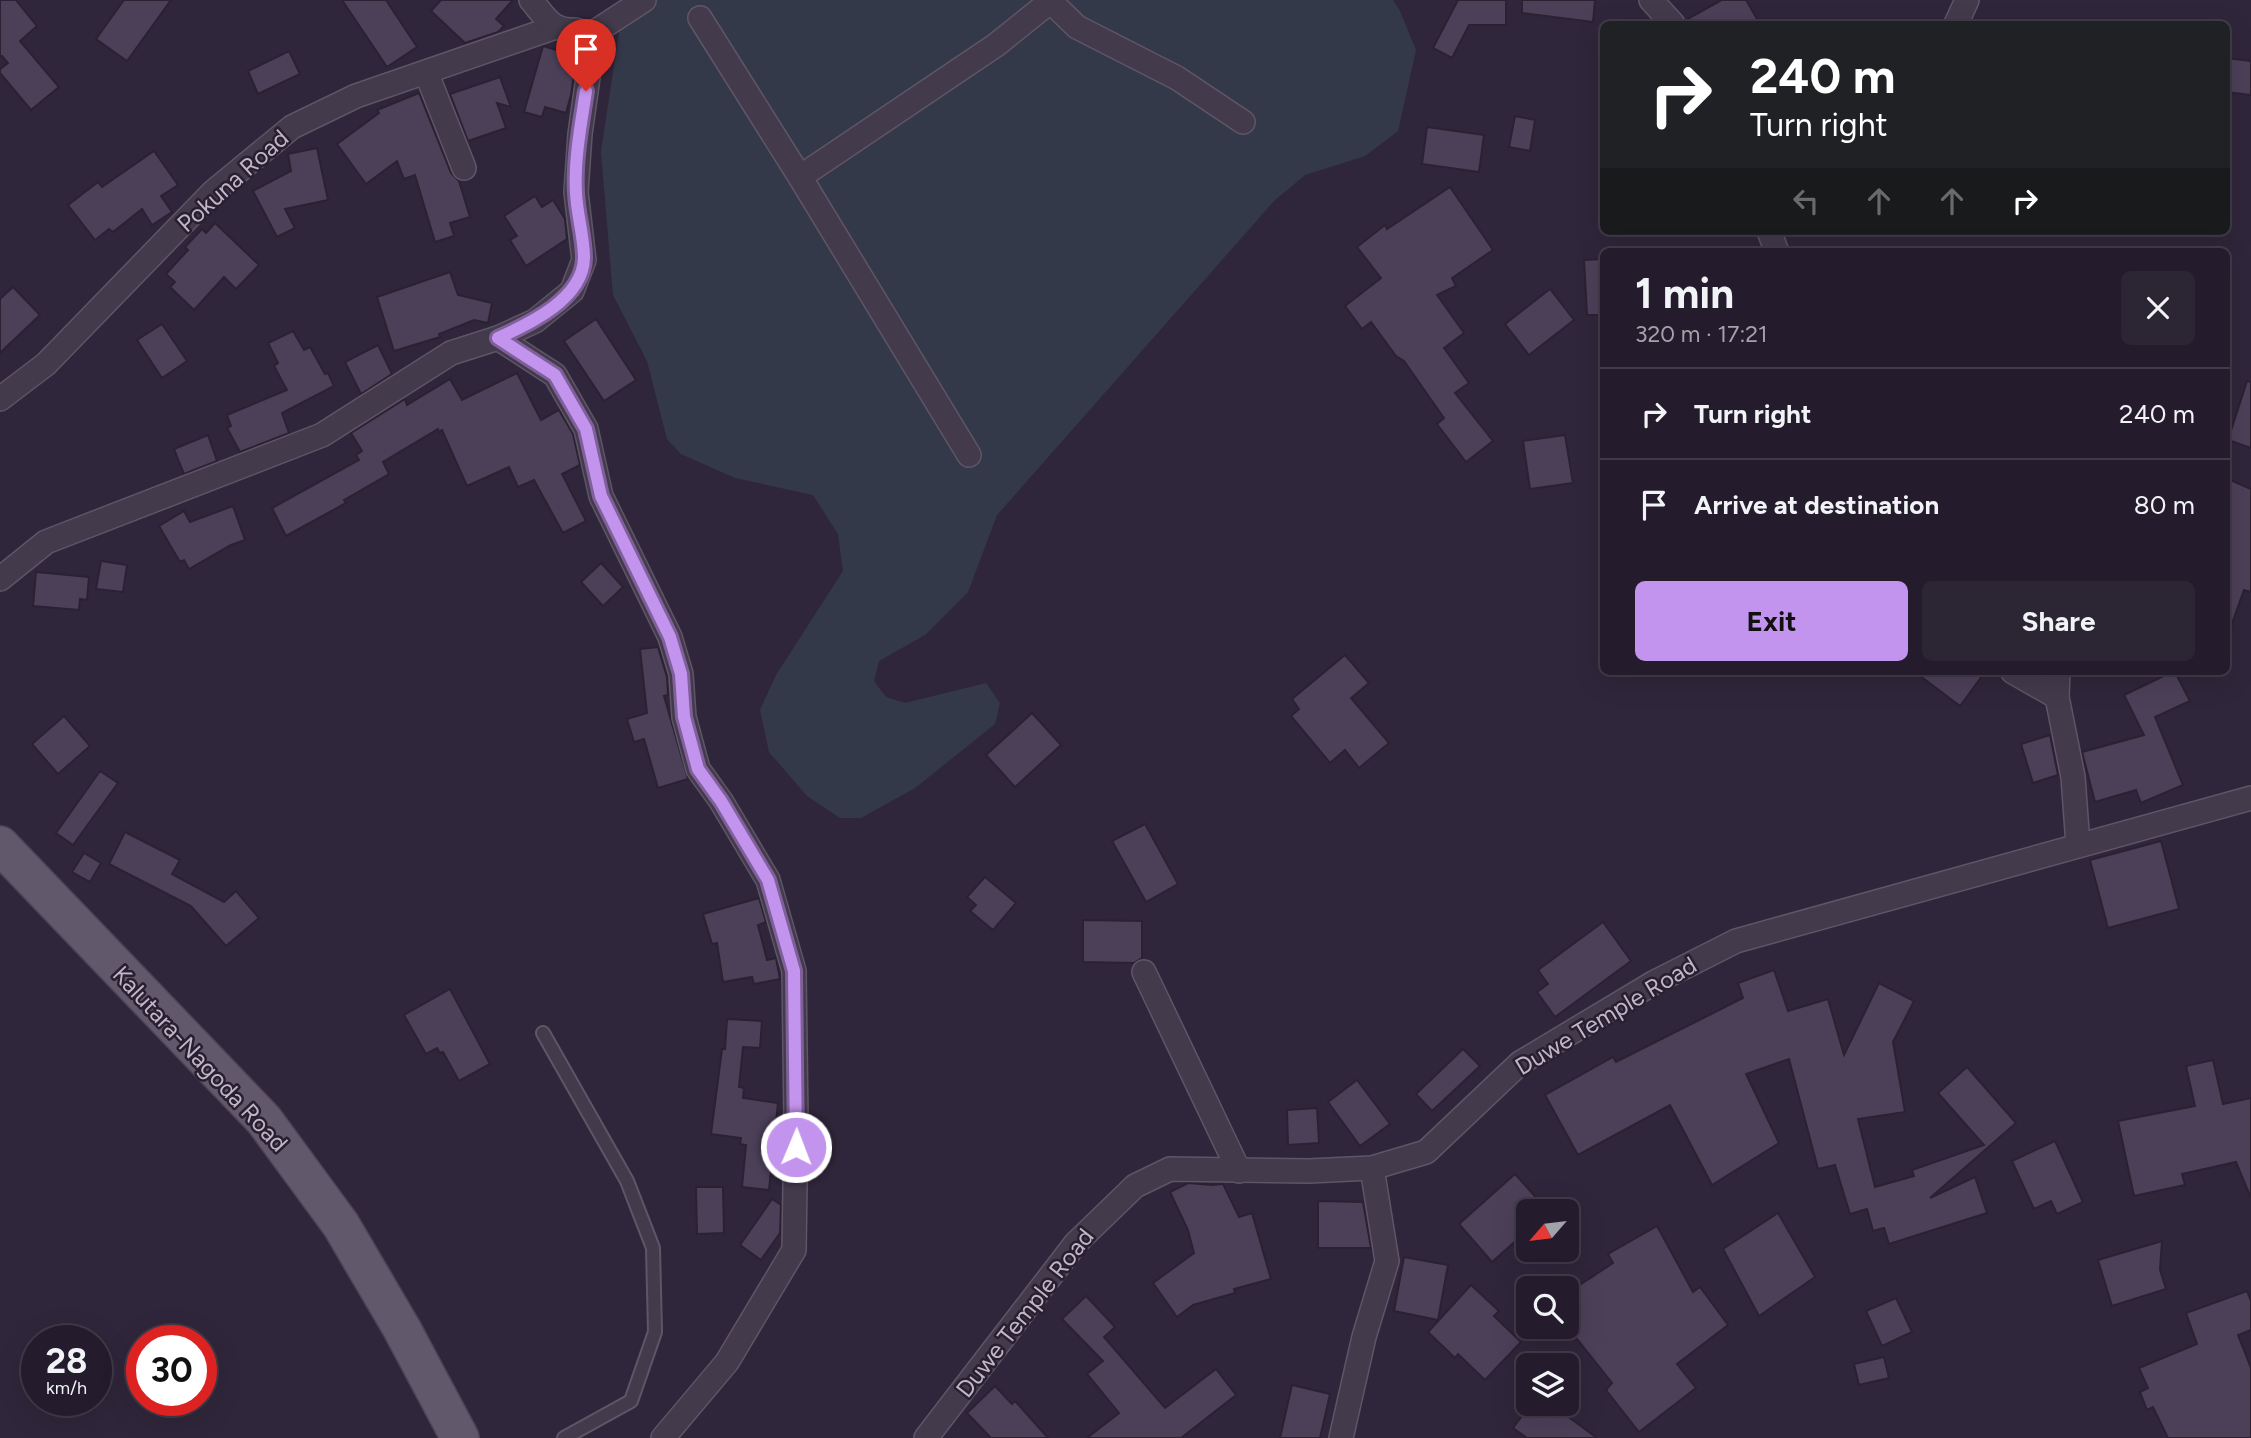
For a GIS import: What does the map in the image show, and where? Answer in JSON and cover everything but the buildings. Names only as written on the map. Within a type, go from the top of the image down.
[{"type":"main road","name":"Kalutara-Nagoda Road","points":[[0,845],[264,1120],[341,1225],[402,1329],[460,1438]]},
{"type":"street","points":[[0,579],[46,542],[322,435],[451,353],[498,338],[535,321],[572,291],[584,260],[576,192],[579,134],[592,49],[581,30],[556,27],[531,0]]},
{"type":"street","points":[[587,37],[644,0]]},
{"type":"street","points":[[1651,0],[1669,21]]},
{"type":"street","points":[[1957,21],[1967,0]]},
{"type":"street","points":[[800,177],[996,45],[1050,1],[1077,27],[1177,78],[1243,122]]},
{"type":"street","points":[[700,19],[800,177],[969,455]]},
{"type":"street","name":"Pokuna Road","points":[[0,399],[46,364],[213,192],[292,127],[356,96],[556,27]]},
{"type":"street","points":[[426,72],[464,168]]},
{"type":"street","points":[[498,338],[555,375],[586,429],[601,496],[670,637],[681,674],[684,717],[698,769],[721,801],[768,880],[794,971],[794,1250],[727,1362],[663,1438]]},
{"type":"street","points":[[2019,675],[2057,697]]},
{"type":"street","points":[[2058,675],[2057,697],[2073,777],[2078,845]]},
{"type":"street","name":"Duwe Temple Road","points":[[934,1434],[1076,1243],[1135,1186],[1170,1168],[1309,1171],[1372,1168],[1426,1152],[1520,1063],[1655,982],[1736,941],[2251,798]]},
{"type":"street","points":[[1144,972],[1239,1171]]},
{"type":"street","points":[[1341,1438],[1364,1337],[1387,1261],[1372,1168]]},
{"type":"lane","points":[[543,1033],[628,1181],[653,1248],[655,1332],[631,1401],[564,1438]]},
{"type":"shaded area","points":[[624,0],[1393,0],[1416,50],[1398,131],[1365,156],[1305,175],[1274,201],[997,515],[968,592],[925,635],[879,661],[874,681],[886,697],[905,703],[986,683],[1000,703],[995,724],[915,788],[861,818],[840,818],[807,796],[769,752],[760,710],[776,675],[843,571],[838,534],[813,495],[735,478],[681,454],[667,439],[647,361],[613,295],[601,151]]},
{"type":"route","points":[[586,91],[579,134],[576,192],[584,260],[572,291],[535,321],[498,338],[555,375],[586,429],[601,496],[670,637],[681,674],[684,717],[698,769],[721,801],[768,880],[794,971],[796,1147]]}]
